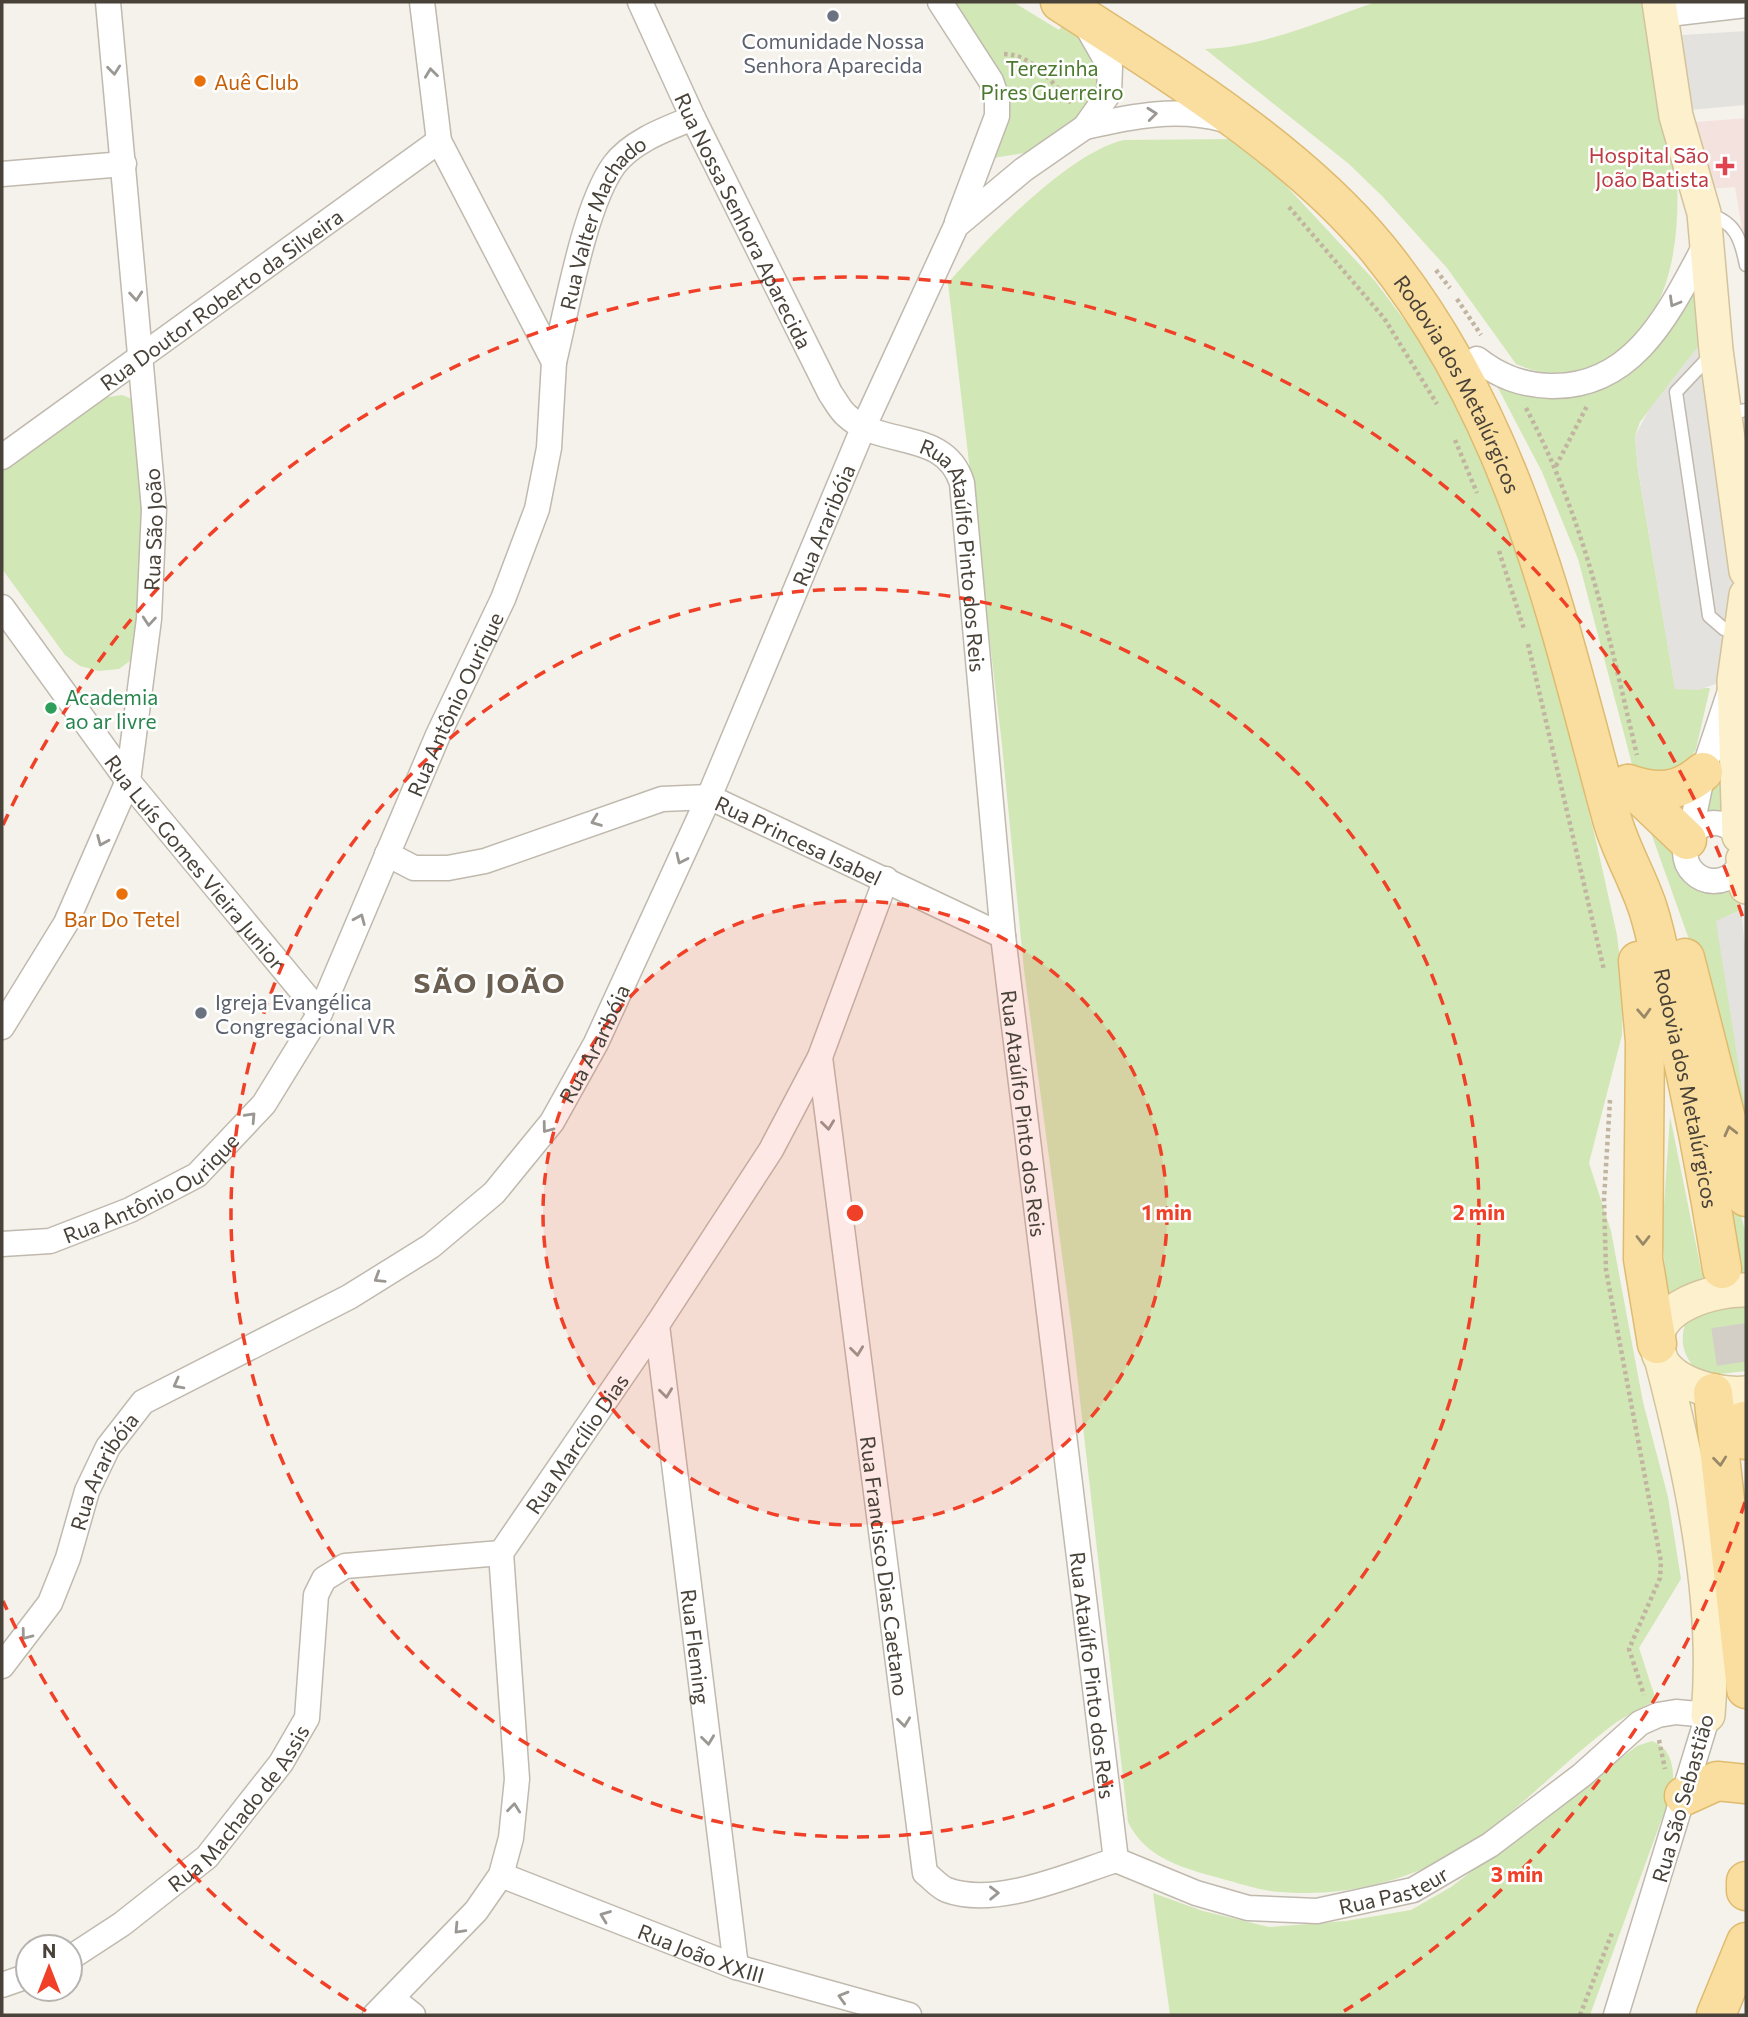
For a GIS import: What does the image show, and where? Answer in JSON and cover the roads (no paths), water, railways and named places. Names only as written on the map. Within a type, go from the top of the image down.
[{"type":"main road","name":"Rodovia dos Metalúrgicos","points":[[1076,5],[1240,124],[1313,184],[1376,246],[1425,312],[1466,380],[1504,461],[1550,587],[1632,844],[1734,1279]]},
{"type":"main road","name":"Rodovia dos Metalúrgicos","points":[[1076,5],[1239,102],[1346,188],[1416,266],[1477,359],[1546,503],[1578,601],[1628,784],[1632,844]]},
{"type":"main road","points":[[1628,784],[1658,792],[1673,790],[1703,772]]},
{"type":"main road","points":[[1628,784],[1688,837]]},
{"type":"main road","points":[[1632,844],[1684,954],[1746,1197]]},
{"type":"main road","points":[[1632,844],[1645,1014],[1643,1259],[1659,1351]]},
{"type":"main road","points":[[1730,1408],[1746,1689]]},
{"type":"main road","points":[[1674,1788],[1717,1782],[1746,1784]]},
{"type":"main road","points":[[1746,1881],[1746,1891]]},
{"type":"main road","points":[[1716,2015],[1746,1942]]},
{"type":"street","name":"Rua São João","points":[[2,1027],[66,923],[128,781],[149,619],[154,509],[108,2]]},
{"type":"street","points":[[422,2],[439,141],[554,362]]},
{"type":"street","name":"Rua Nossa Senhora Aparecida","points":[[640,2],[693,118],[830,393],[846,416],[864,426]]},
{"type":"street","name":"Rua Araribóia","points":[[2,1666],[50,1603],[68,1558],[87,1490],[108,1447],[143,1402],[349,1297],[431,1246],[495,1193],[552,1122],[596,1043],[709,797],[864,426],[956,226],[997,116],[995,89],[940,2]]},
{"type":"street","points":[[1076,5],[1106,56],[1112,76],[1109,93],[1087,124]]},
{"type":"street","points":[[1746,5],[1659,8],[1676,116],[1705,228],[1716,350],[1736,412],[1746,571]]},
{"type":"street","points":[[1087,124],[1166,112],[1195,113],[1240,124]]},
{"type":"street","name":"Rua Valter Machado","points":[[554,362],[595,201],[615,164],[648,137],[693,118]]},
{"type":"street","name":"Rua Araribóia","points":[[956,226],[1013,177],[1087,124]]},
{"type":"street","name":"Rua Doutor Roberto da Silveira","points":[[2,457],[439,141]]},
{"type":"street","points":[[2,174],[124,164]]},
{"type":"street","points":[[1477,359],[1501,376],[1525,384],[1560,386],[1603,376],[1631,358],[1650,339],[1705,228]]},
{"type":"street","name":"Rua Antônio Ourique","points":[[2,1244],[50,1241],[130,1209],[197,1175],[264,1104],[320,1013],[438,735],[502,599],[537,509],[549,448],[554,362]]},
{"type":"street","name":"Rua Ataúlfo Pinto dos Reis","points":[[864,426],[945,454],[957,465],[962,484],[1003,936],[1116,1860]]},
{"type":"street","points":[[1734,681],[1743,852],[1732,876],[1714,882],[1704,880],[1688,868],[1685,859],[1703,772],[1734,681],[1746,595]]},
{"type":"street","name":"Rua Luís Gomes Vieira Junior","points":[[2,607],[128,781],[320,1013]]},
{"type":"street","name":"Rua Princesa Isabel","points":[[387,854],[414,868],[448,868],[485,861],[662,799],[709,797],[1003,936]]},
{"type":"street","points":[[1688,837],[1698,827],[1717,823],[1726,825],[1743,852]]},
{"type":"street","name":"Rua Marcílio Dias","points":[[500,1553],[657,1325],[771,1150],[820,1057],[886,879]]},
{"type":"street","name":"Rua Francisco Dias Caetano","points":[[820,1057],[925,1873],[946,1889],[969,1893],[1011,1893],[1116,1860]]},
{"type":"street","points":[[1730,1408],[1688,1384],[1659,1351],[1662,1324],[1674,1311],[1734,1279]]},
{"type":"street","name":"Rua Fleming","points":[[657,1325],[736,1967]]},
{"type":"street","name":"Rua São Sebastião","points":[[1616,2015],[1674,1788],[1708,1714],[1710,1636],[1686,1451],[1659,1351]]},
{"type":"street","name":"Rua São Sebastião","points":[[1686,1451],[1730,1408]]},
{"type":"street","points":[[413,2015],[384,2007],[476,1911],[501,1875],[511,1838],[517,1779],[500,1553]]},
{"type":"street","name":"Rua Machado de Assis","points":[[84,1949],[122,1924],[207,1857],[281,1763],[307,1718],[316,1595],[324,1578],[345,1566],[500,1553]]},
{"type":"street","name":"Rua Pasteur","points":[[1116,1860],[1196,1893],[1248,1908],[1317,1911],[1413,1890],[1490,1845],[1582,1775],[1640,1723],[1676,1712],[1708,1714]]},
{"type":"street","name":"Rua João XXIII","points":[[501,1875],[736,1967],[909,2015]]},
{"type":"lane","points":[[1705,228],[1720,219],[1739,234],[1746,265]]},
{"type":"lane","points":[[1716,350],[1676,392],[1709,616],[1724,629],[1743,630]]},
{"type":"tunnel","points":[[1722,1269],[1744,1421]]},
{"type":"place","name":"Comunidade Nossa Senhora Aparecida","points":[[833,16]]},
{"type":"place","name":"Auê Club","points":[[200,81]]},
{"type":"place","name":"Hospital São João Batista","points":[[1725,166]]},
{"type":"place","name":"Academia ao ar livre","points":[[51,708]]},
{"type":"place","name":"Bar Do Tetel","points":[[122,894]]},
{"type":"place","name":"Igreja Evangélica Congregacional VR","points":[[201,1013]]},
{"type":"district","name":"SÃO JOÃO","points":[[490,982]]},
{"type":"park label","name":"Terezinha Pires Guerreiro","points":[[1052,79]]}]
